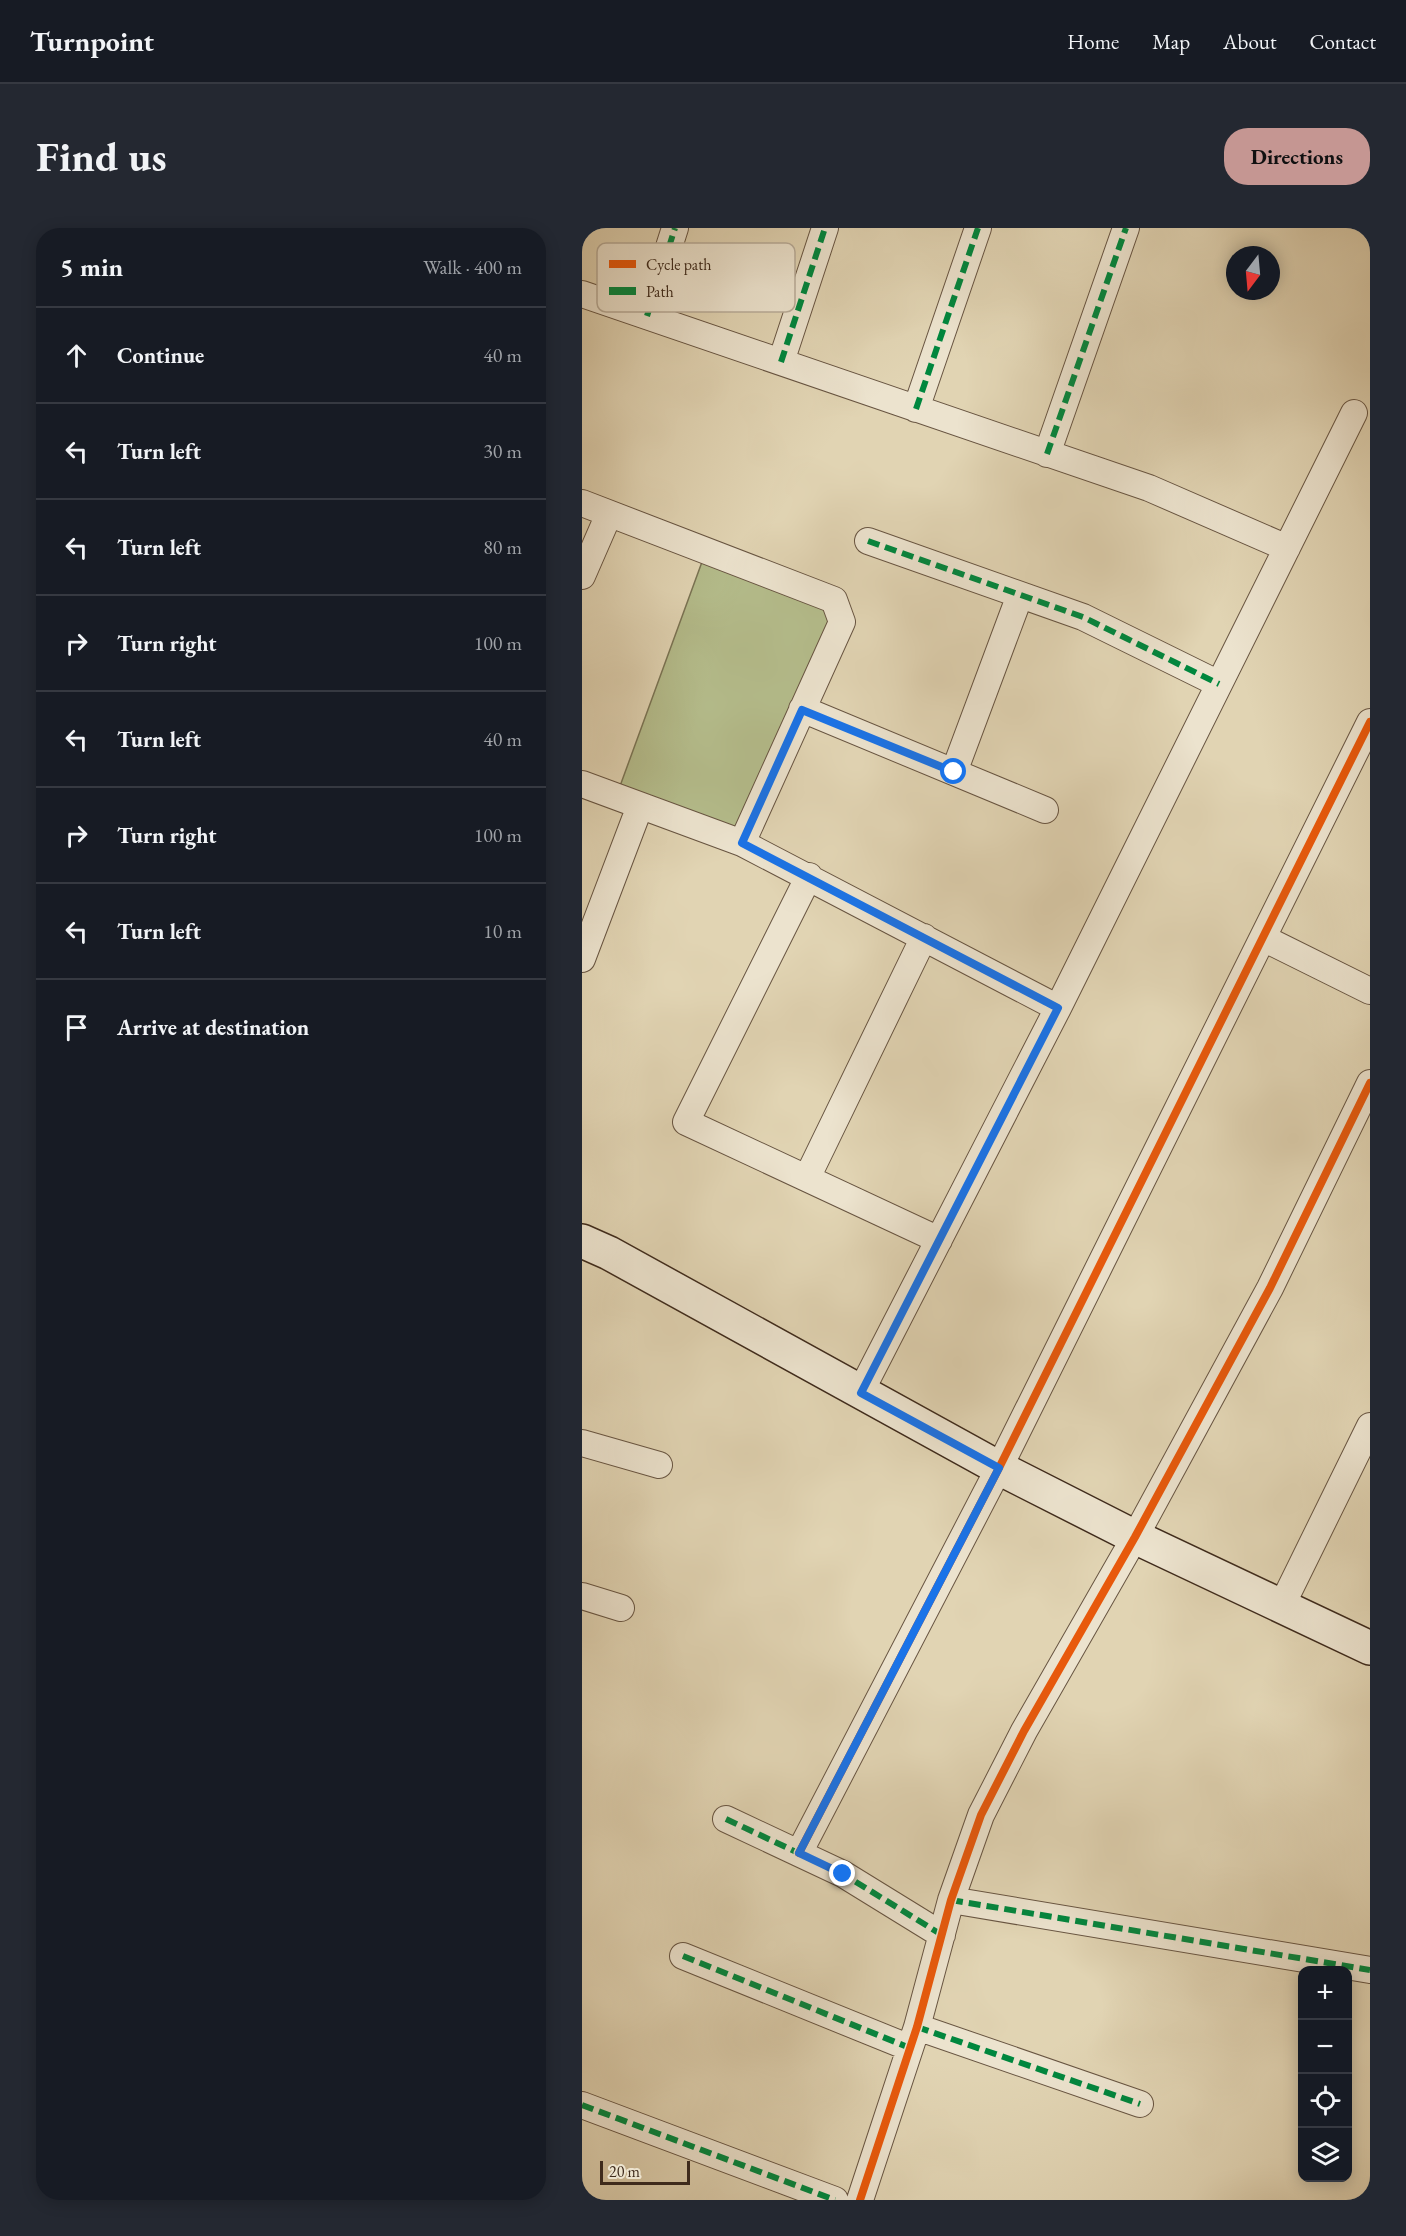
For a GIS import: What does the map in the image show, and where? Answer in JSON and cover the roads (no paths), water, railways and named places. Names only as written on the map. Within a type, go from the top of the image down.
[{"type":"street","points":[[670,243],[675,228]]},
{"type":"street","points":[[781,362],[825,228]]},
{"type":"street","points":[[916,409],[978,228]]},
{"type":"street","points":[[1047,454],[1126,228]]},
{"type":"street","points":[[582,294],[597,299]]},
{"type":"street","points":[[635,312],[1149,488],[1287,548]]},
{"type":"street","points":[[647,316],[648,312]]},
{"type":"street","points":[[861,1393],[1058,1008],[1354,413]]},
{"type":"street","points":[[582,503],[834,600],[842,622],[742,843]]},
{"type":"street","points":[[582,576],[609,513]]},
{"type":"street","points":[[868,541],[1083,617],[1219,684]]},
{"type":"street","points":[[954,772],[1020,595]]},
{"type":"street","points":[[802,710],[1045,810]]},
{"type":"street","points":[[799,1853],[999,1468],[1370,722]]},
{"type":"street","points":[[582,784],[742,843],[1058,1008]]},
{"type":"street","points":[[582,959],[640,806]]},
{"type":"street","points":[[809,876],[686,1122],[939,1240]]},
{"type":"street","points":[[807,1178],[924,937]]},
{"type":"street","points":[[1263,938],[1370,991]]},
{"type":"street","points":[[860,2200],[914,2038],[951,1900],[981,1815],[1024,1731],[1135,1537],[1270,1287],[1370,1083]]},
{"type":"street","points":[[582,1241],[609,1253],[999,1468],[1135,1537],[1370,1648]]},
{"type":"street","points":[[1281,1607],[1370,1426]]},
{"type":"street","points":[[582,1443],[659,1465]]},
{"type":"street","points":[[582,1596],[621,1608]]},
{"type":"street","points":[[726,1819],[843,1874],[942,1935]]},
{"type":"street","points":[[951,1900],[1370,1970]]},
{"type":"street","points":[[683,1956],[914,2038],[1140,2104]]},
{"type":"street","points":[[582,2105],[835,2200]]}]
